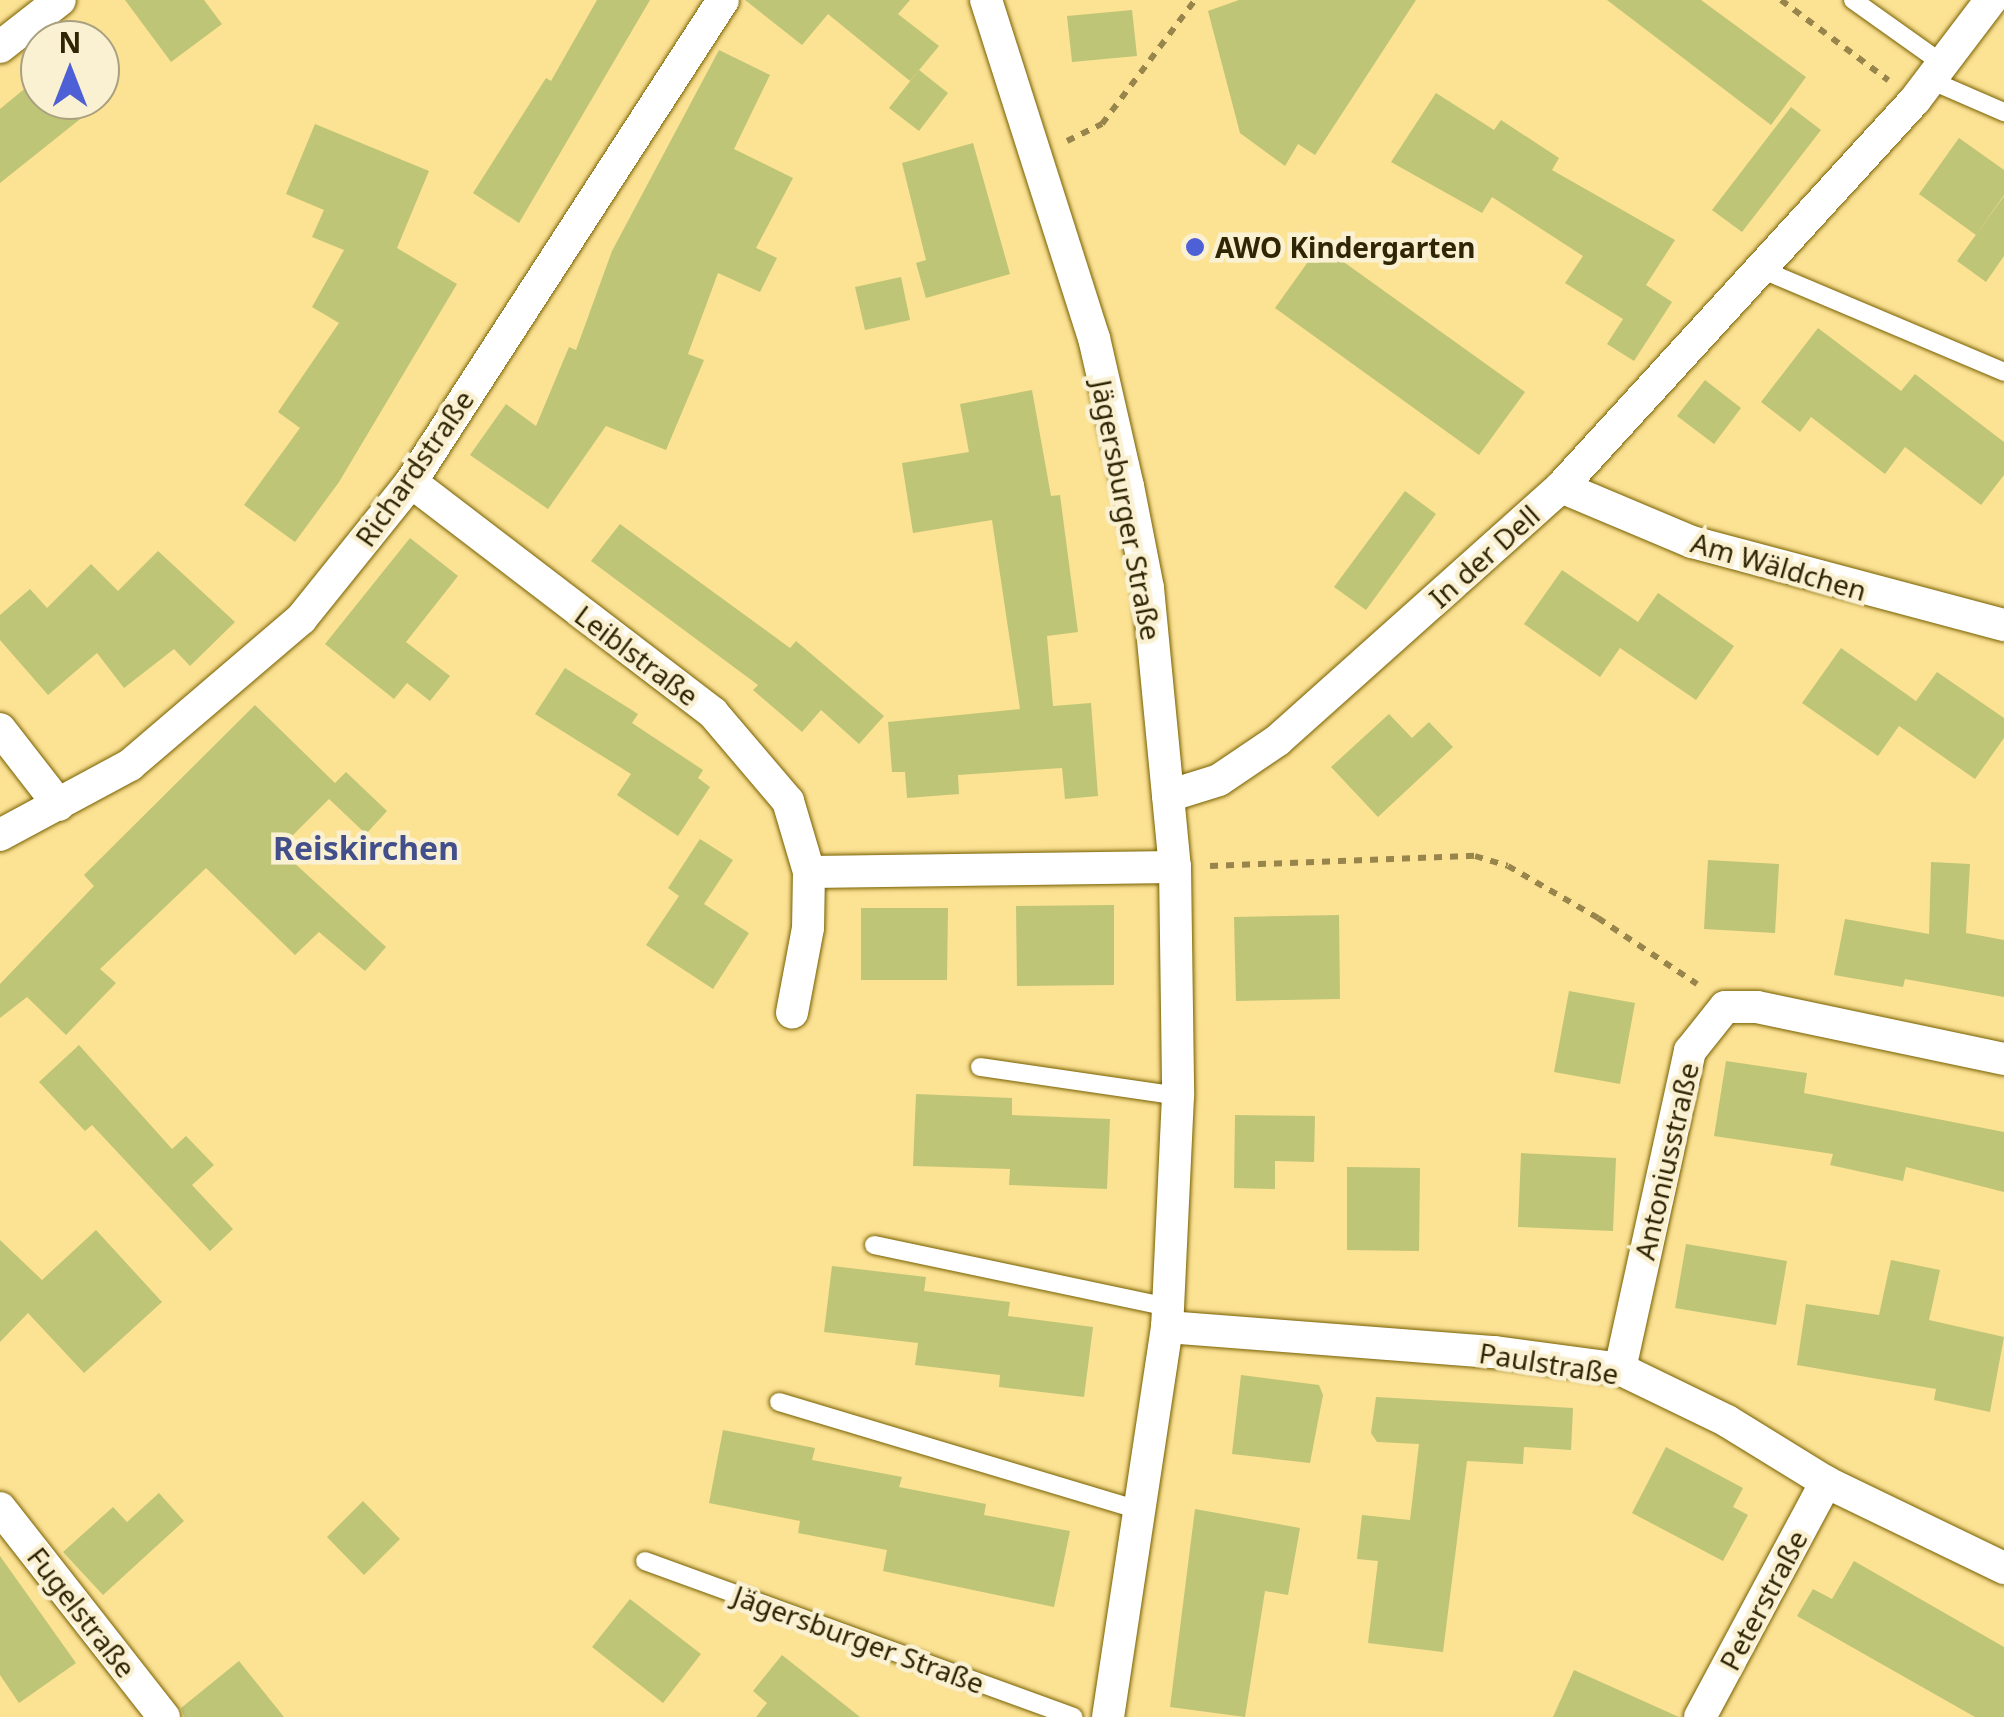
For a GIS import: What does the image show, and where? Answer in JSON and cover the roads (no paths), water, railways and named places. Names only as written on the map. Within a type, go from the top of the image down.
[{"type":"street","points":[[0,48],[60,0]]},
{"type":"street","name":"Richardstraße","points":[[0,835],[130,765],[209,704],[301,619],[411,482],[723,0]]},
{"type":"street","name":"Jägersburger Straße","points":[[986,0],[1038,148],[1128,486],[1148,588],[1175,867],[1178,1096],[1168,1318],[1108,1717]]},
{"type":"street","name":"In der Dell","points":[[1168,796],[1220,780],[1278,740],[1561,487],[1763,270],[1929,82],[1991,0]]},
{"type":"street","name":"Leiblstraße","points":[[411,482],[712,713],[788,801],[809,872],[808,928],[792,1014]]},
{"type":"street","name":"Am Wäldchen","points":[[1561,487],[1692,542],[2004,625]]},
{"type":"street","points":[[0,729],[59,805]]},
{"type":"street","points":[[809,872],[1175,867]]},
{"type":"street","name":"Antoniusstraße","points":[[1620,1370],[1690,1052],[1725,1007],[1757,1007],[2004,1059]]},
{"type":"street","name":"Paulstraße","points":[[1168,1318],[1495,1352],[1620,1370],[1727,1421],[1826,1482],[2004,1568]]},
{"type":"street","name":"Peterstraße","points":[[1700,1717],[1826,1482]]},
{"type":"street","name":"Fugelstraße","points":[[0,1508],[164,1717]]},
{"type":"lane","points":[[1853,0],[1929,82],[2004,112]]},
{"type":"lane","points":[[1763,270],[2004,372]]},
{"type":"lane","points":[[980,1067],[1178,1096]]},
{"type":"lane","points":[[874,1245],[1168,1318]]},
{"type":"lane","points":[[779,1402],[1142,1511]]},
{"type":"lane","name":"Jägersburger Straße","points":[[645,1561],[1074,1717]]},
{"type":"place","name":"AWO Kindergarten","points":[[1195,247]]},
{"type":"district","name":"Reiskirchen","points":[[366,848]]}]
